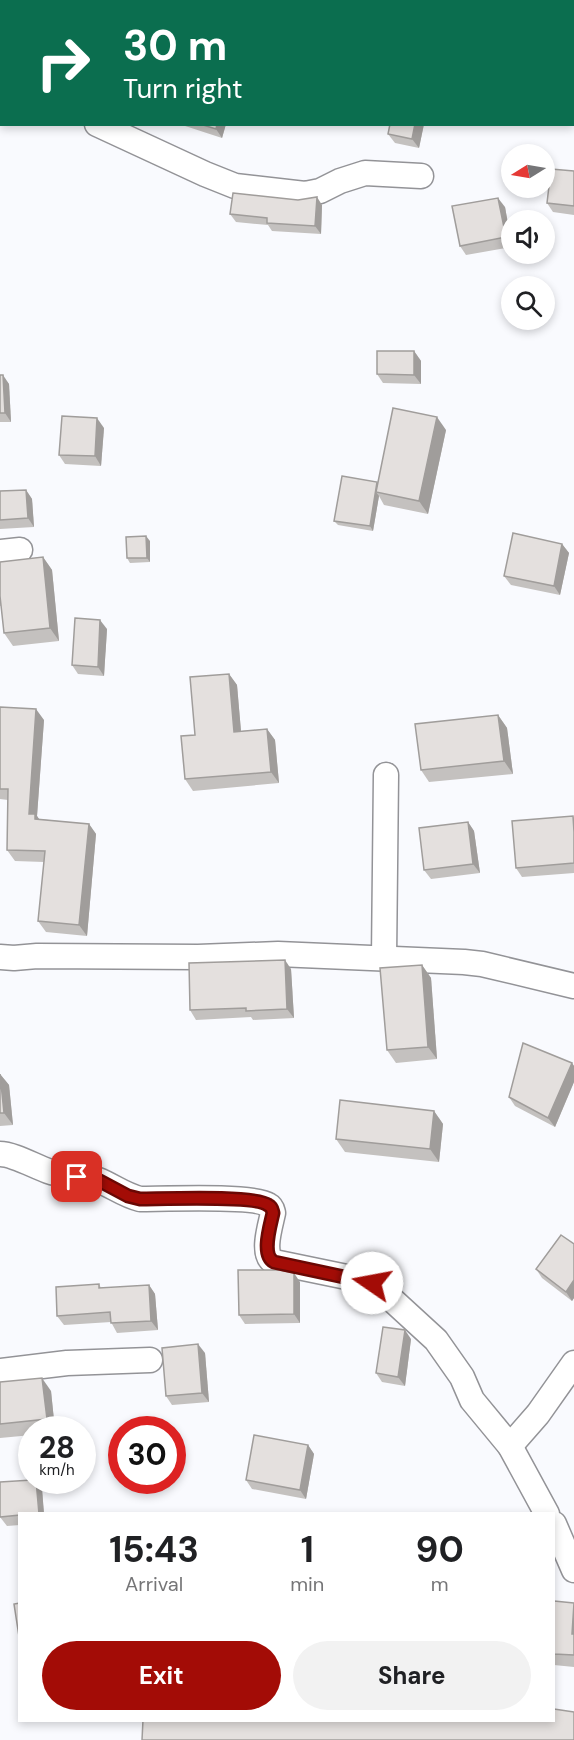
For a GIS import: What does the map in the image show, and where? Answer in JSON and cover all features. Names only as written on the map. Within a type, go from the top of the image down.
[{"type":"street","points":[[101,126],[235,186],[305,194],[320,191],[340,181],[365,173],[421,176]]},
{"type":"street","points":[[384,958],[386,776]]},
{"type":"street","points":[[0,957],[198,957],[278,954],[384,958],[482,964],[574,986]]},
{"type":"street","points":[[0,1154],[8,1154],[57,1174],[98,1180],[128,1196],[140,1199],[241,1199],[267,1203],[273,1213],[266,1253],[269,1260],[366,1281],[376,1286],[435,1340],[462,1377],[472,1400],[510,1446],[547,1512]]},
{"type":"street","points":[[0,1371],[67,1363],[150,1360]]},
{"type":"street","points":[[510,1446],[538,1414],[574,1363]]},
{"type":"street","points":[[555,1526],[574,1570]]},
{"type":"building","points":[[390,126],[415,126],[412,139],[388,134]]},
{"type":"building","points":[[555,169],[574,171],[574,206],[547,203],[548,198],[555,198]]},
{"type":"building","points":[[233,193],[298,200],[317,197],[315,226],[267,223],[267,218],[230,214]]},
{"type":"building","points":[[498,198],[501,213],[501,238],[460,246],[452,206]]},
{"type":"building","points":[[377,351],[414,351],[414,375],[377,374]]},
{"type":"building","points":[[0,375],[3,375],[5,413],[0,413]]},
{"type":"building","points":[[393,408],[437,417],[419,501],[376,492]]},
{"type":"building","points":[[62,416],[97,418],[95,456],[59,455]]},
{"type":"building","points":[[342,476],[377,482],[370,526],[334,521]]},
{"type":"building","points":[[26,490],[28,518],[0,520],[0,491]]},
{"type":"building","points":[[513,533],[562,544],[554,586],[504,576]]},
{"type":"building","points":[[146,536],[147,558],[127,558],[126,537]]},
{"type":"building","points":[[43,557],[50,628],[4,633],[0,596],[0,562]]},
{"type":"building","points":[[75,618],[100,620],[98,667],[72,665]]},
{"type":"building","points":[[229,674],[234,732],[267,729],[271,772],[185,779],[181,736],[195,735],[190,677]]},
{"type":"building","points":[[0,707],[36,709],[29,814],[35,814],[35,819],[89,824],[79,925],[38,921],[45,851],[7,850],[8,789],[0,789]]},
{"type":"building","points":[[498,715],[504,761],[421,770],[415,724]]},
{"type":"building","points":[[573,816],[574,863],[516,868],[512,821]]},
{"type":"building","points":[[468,822],[473,864],[424,870],[419,828]]},
{"type":"building","points":[[285,960],[287,1009],[190,1010],[189,963]]},
{"type":"building","points":[[422,965],[428,1047],[387,1050],[380,968]]},
{"type":"building","points":[[523,1043],[572,1063],[548,1118],[509,1097]]},
{"type":"building","points":[[0,1074],[4,1113],[0,1113]]},
{"type":"building","points":[[340,1100],[434,1111],[430,1149],[336,1139]]},
{"type":"building","points":[[561,1235],[574,1244],[574,1280],[566,1292],[536,1269]]},
{"type":"building","points":[[238,1270],[280,1270],[294,1273],[294,1314],[239,1315]]},
{"type":"building","points":[[99,1284],[99,1288],[149,1285],[151,1321],[111,1323],[110,1312],[57,1316],[56,1287]]},
{"type":"building","points":[[383,1327],[405,1330],[398,1377],[376,1373]]},
{"type":"building","points":[[198,1344],[202,1393],[166,1396],[162,1348]]},
{"type":"building","points":[[42,1378],[47,1416],[18,1416],[18,1422],[0,1424],[0,1382]]},
{"type":"building","points":[[254,1435],[308,1445],[300,1490],[246,1480]]},
{"type":"building","points":[[18,1481],[18,1494],[37,1494],[39,1512],[18,1512],[18,1515],[0,1517],[0,1482]]},
{"type":"building","points":[[555,1601],[574,1603],[572,1634],[574,1634],[574,1655],[555,1654]]},
{"type":"building","points":[[18,1603],[18,1630],[14,1604]]},
{"type":"building","points":[[555,1709],[574,1712],[574,1740],[142,1740],[143,1722],[555,1722]]},
{"type":"route","points":[[77,1177],[98,1180],[128,1196],[140,1199],[241,1199],[267,1203],[273,1213],[266,1253],[269,1260],[372,1283]]}]
